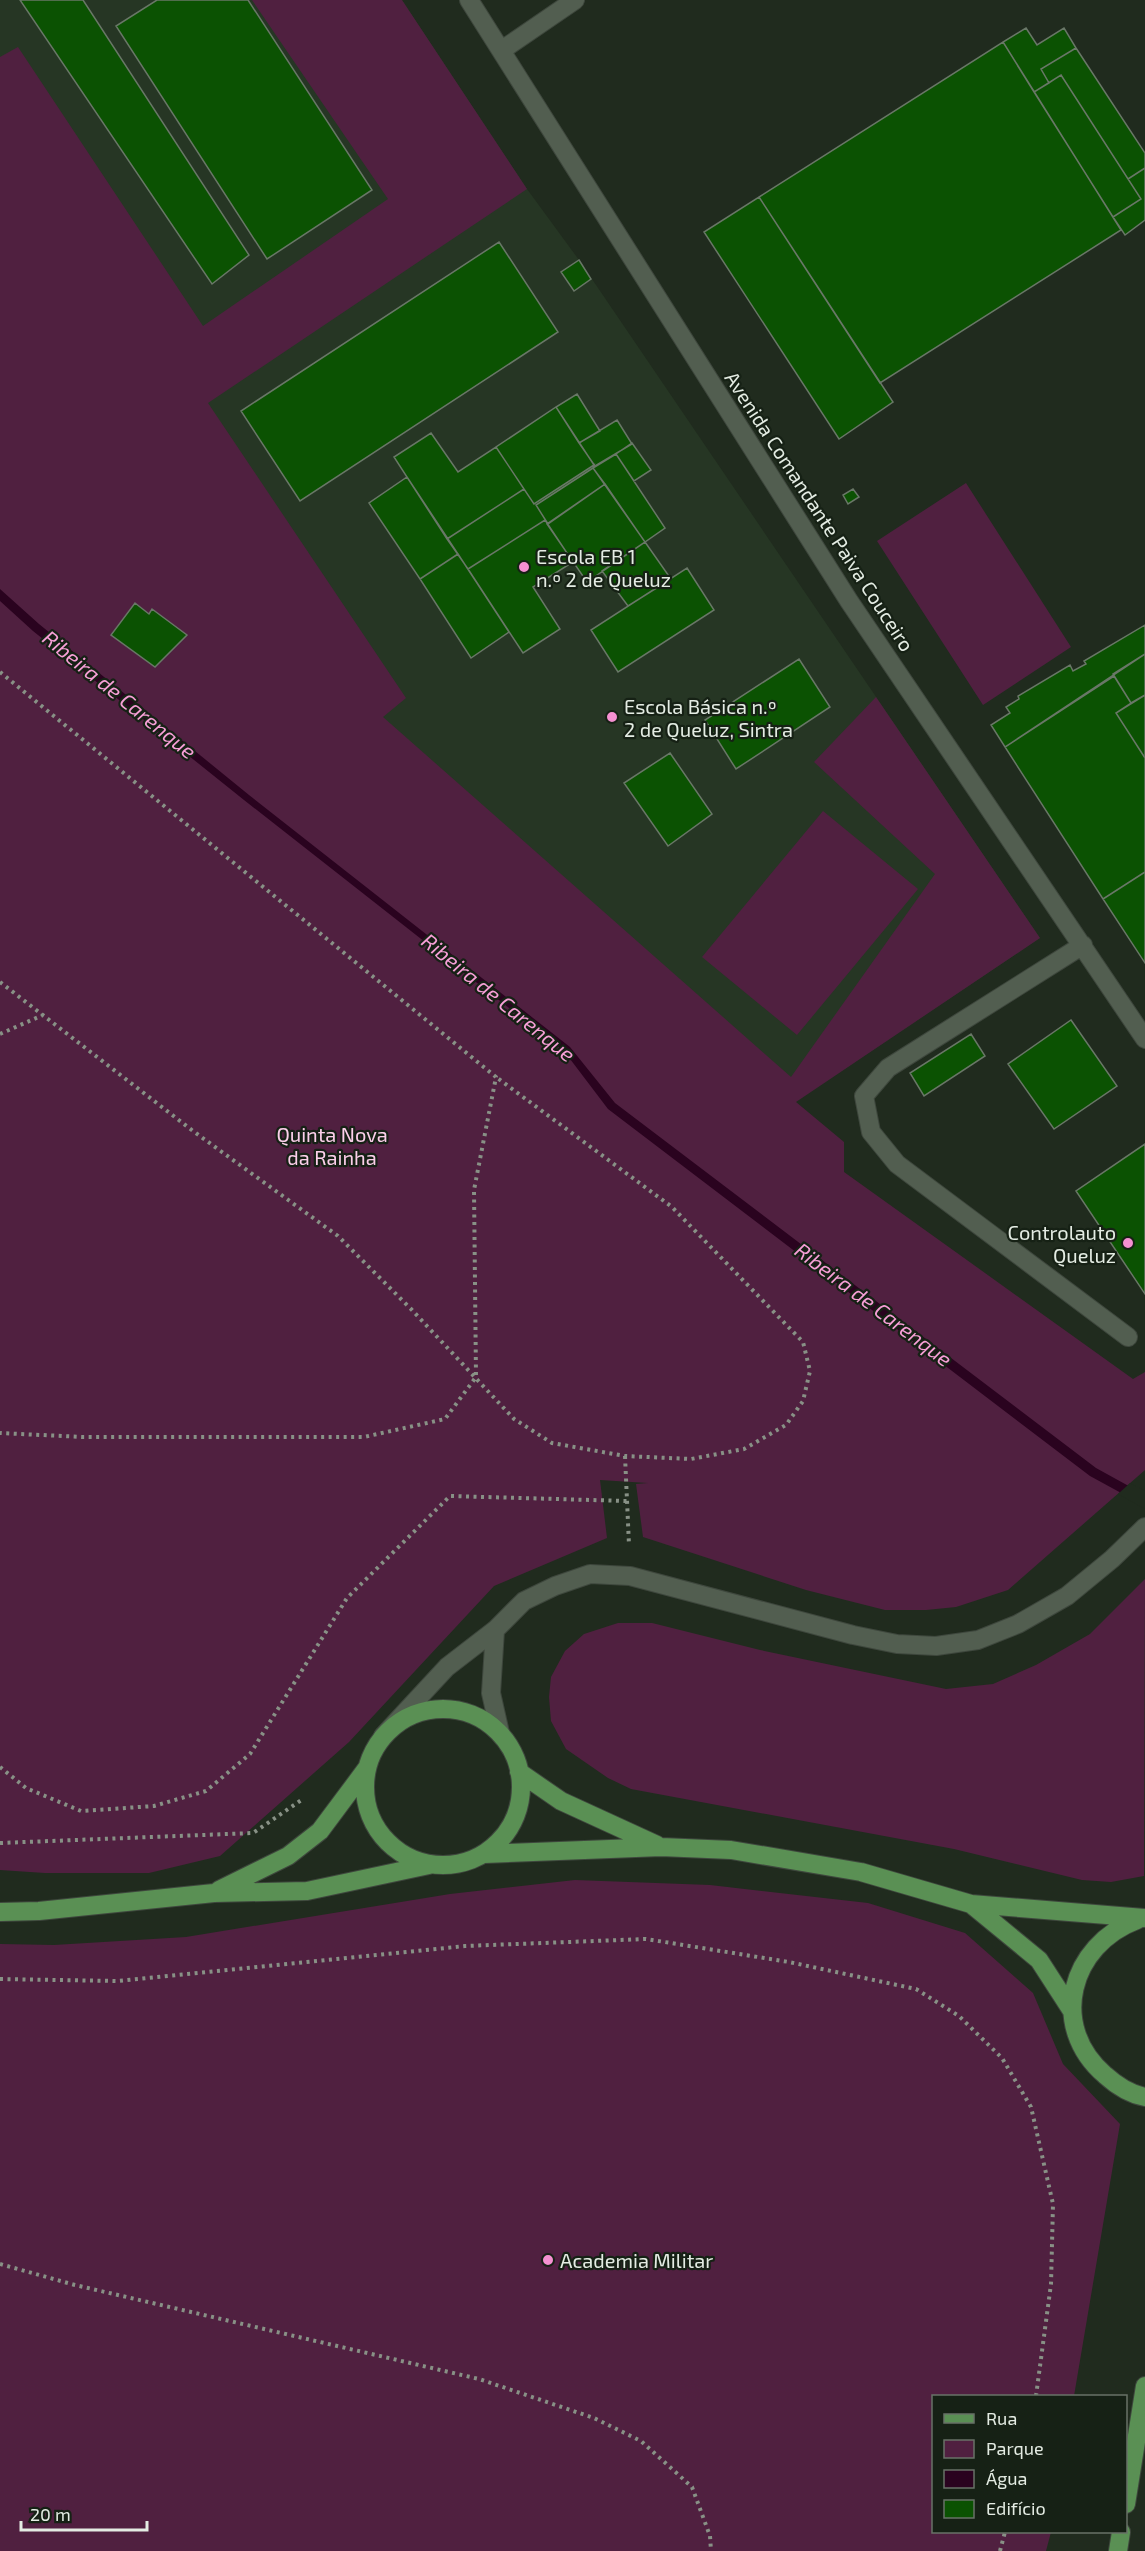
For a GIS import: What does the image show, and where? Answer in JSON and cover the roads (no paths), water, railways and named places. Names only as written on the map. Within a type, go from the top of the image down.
[{"type":"main road","points":[[433,1864],[408,1857],[387,1842],[372,1820],[365,1795],[367,1768],[373,1751],[383,1736],[400,1721],[419,1712],[441,1708],[463,1711],[483,1719],[500,1733],[512,1751],[519,1772],[520,1790],[517,1809],[510,1827],[484,1854]]},
{"type":"main road","points":[[214,1893],[288,1856],[320,1831],[367,1768]]},
{"type":"main road","points":[[519,1772],[561,1802],[661,1847]]},
{"type":"main road","points":[[0,1912],[39,1911],[214,1893],[308,1891],[433,1864],[459,1863],[484,1854],[661,1847],[731,1850],[861,1872],[972,1904],[1144,1918]]},
{"type":"main road","points":[[972,1904],[1039,1960],[1072,2011]]},
{"type":"main road","points":[[1144,1918],[1120,1926],[1100,1941],[1089,1955],[1075,1986],[1072,2011],[1078,2040],[1094,2066],[1145,2112]]},
{"type":"main road","points":[[1117,2086],[1145,2097]]},
{"type":"main road","points":[[1127,2492],[1145,2386]]},
{"type":"main road","points":[[1118,2551],[1121,2533]]},
{"type":"street","name":"Avenida Comandante Paiva Couceiro","points":[[469,0],[849,601],[1145,1039]]},
{"type":"street","points":[[502,50],[575,0]]},
{"type":"street","points":[[1083,945],[888,1068],[864,1096],[871,1132],[897,1164],[1128,1337]]},
{"type":"street","points":[[383,1736],[447,1667],[495,1629],[524,1601],[555,1586],[590,1574],[630,1576],[853,1635],[897,1644],[936,1646],[978,1640],[1018,1624],[1067,1596],[1112,1560],[1145,1527]]},
{"type":"street","points":[[495,1629],[491,1693],[500,1733]]},
{"type":"water","name":"Ribeira de Carenque","points":[[0,589],[39,624],[249,795],[570,1047],[615,1103],[1096,1468],[1145,1495],[1145,1506],[1090,1476],[608,1109],[564,1051],[33,631],[0,601]]},
{"type":"place","name":"Escola EB 1 n.º 2 de Queluz","points":[[524,567]]},
{"type":"place","name":"Escola Básica n.º 2 de Queluz, Sintra","points":[[612,717]]},
{"type":"place","name":"Controlauto Queluz","points":[[1128,1243]]},
{"type":"place","name":"Academia Militar","points":[[548,2260]]},
{"type":"park label","name":"Quinta Nova da Rainha","points":[[332,1146]]}]
